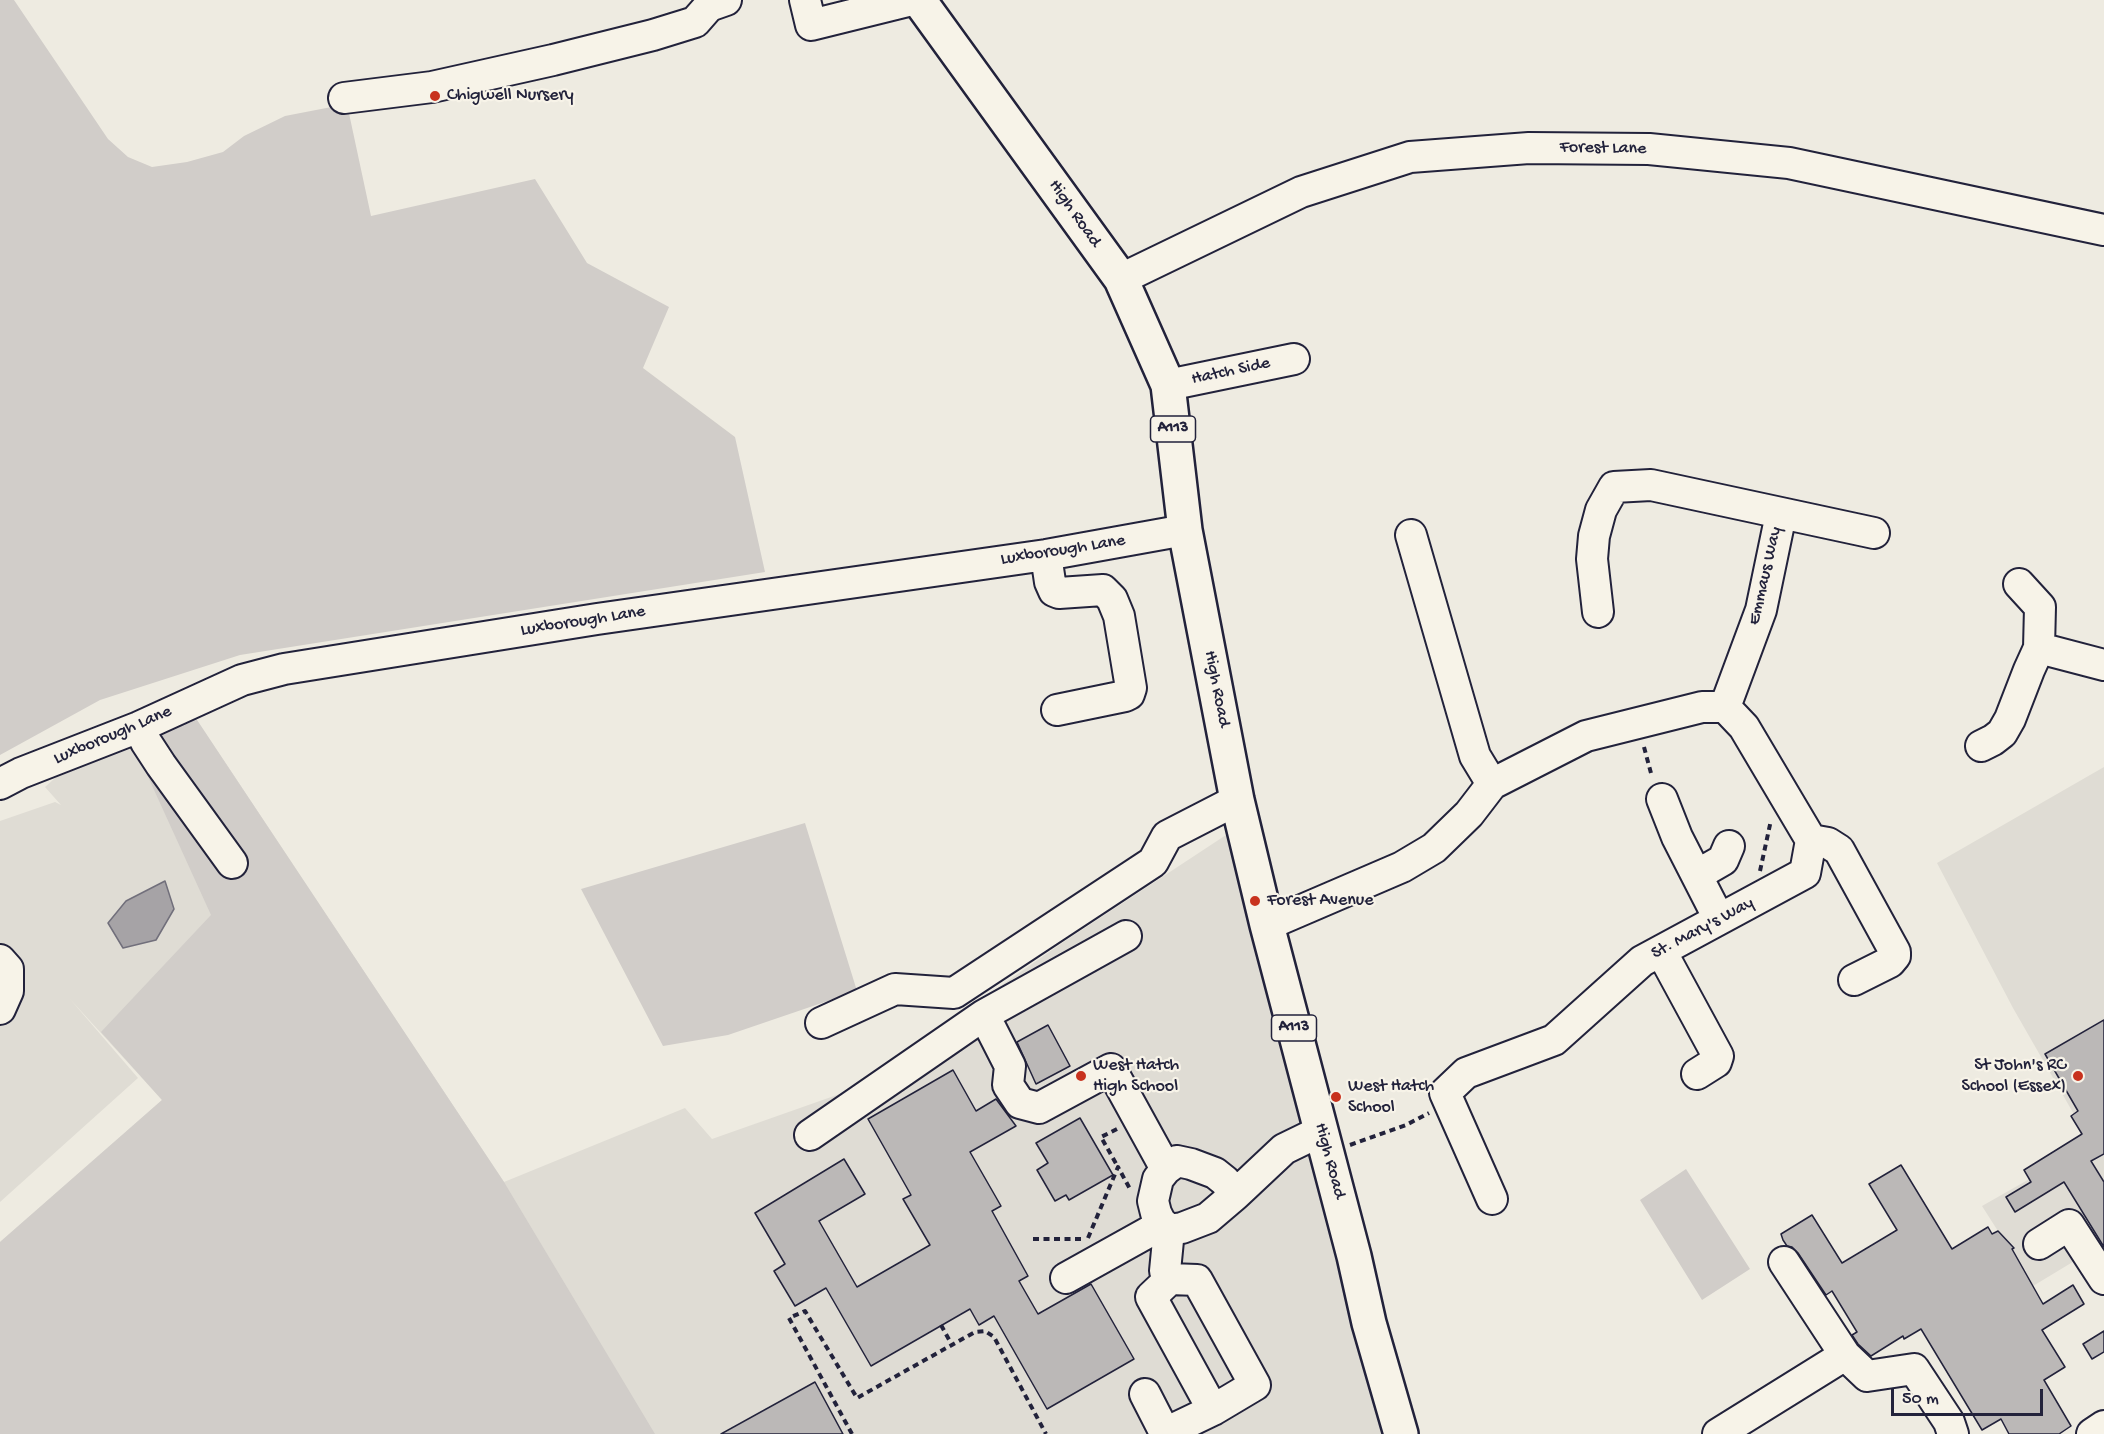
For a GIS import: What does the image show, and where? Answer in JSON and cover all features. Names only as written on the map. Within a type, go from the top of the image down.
[{"type":"main road","name":"High Road","points":[[920,0],[1121,279],[1168,385],[1185,530],[1237,800],[1266,925],[1369,1323],[1401,1434]]},
{"type":"street","points":[[344,98],[432,87],[653,35],[695,22],[709,6],[726,0]]},
{"type":"street","points":[[805,0],[811,25],[912,0]]},
{"type":"street","name":"Forest Lane","points":[[1121,279],[1301,192],[1410,158],[1529,148],[1649,149],[1789,163],[2104,230]]},
{"type":"street","name":"Hatch Side","points":[[1168,385],[1294,360]]},
{"type":"street","name":"Emmaus Way","points":[[1599,612],[1592,559],[1594,536],[1601,510],[1614,487],[1651,485],[1874,533]]},
{"type":"street","name":"Emmaus Way","points":[[1725,706],[1761,610],[1781,514]]},
{"type":"street","name":"Luxborough Lane","points":[[0,783],[139,727],[242,680],[284,669],[597,619],[1046,555],[1185,530]]},
{"type":"street","points":[[1411,535],[1475,756],[1491,784]]},
{"type":"street","points":[[1046,555],[1050,582],[1054,591],[1059,593],[1103,590],[1112,599],[1119,616],[1131,688],[1125,696],[1057,710]]},
{"type":"street","points":[[1981,746],[1993,740],[2006,726],[2040,648],[2040,607],[2019,584]]},
{"type":"street","points":[[2040,648],[2104,665]]},
{"type":"street","points":[[1266,925],[1402,867],[1434,848],[1469,814],[1491,784],[1586,736],[1702,707],[1725,706],[1744,727],[1811,840],[1828,843],[1839,850],[1895,952],[1890,962],[1854,981]]},
{"type":"street","points":[[139,727],[161,765],[232,863]]},
{"type":"street","points":[[1662,799],[1677,837],[1719,919]]},
{"type":"street","points":[[821,1023],[895,989],[954,993],[1154,862],[1167,836],[1237,800]]},
{"type":"street","name":"St. Mary's Way","points":[[1445,1092],[1466,1073],[1554,1040],[1642,961],[1805,873],[1811,840]]},
{"type":"street","points":[[1697,875],[1723,860],[1729,846]]},
{"type":"street","points":[[810,1135],[984,1015],[1126,936]]},
{"type":"street","points":[[1661,951],[1718,1056],[1716,1062],[1697,1074]]},
{"type":"street","points":[[0,960],[8,969],[8,991],[0,1009]]},
{"type":"street","points":[[984,1015],[1010,1066],[1008,1085],[1020,1103],[1039,1108],[1111,1069],[1166,1169]]},
{"type":"street","points":[[1445,1092],[1492,1199]]},
{"type":"street","points":[[1069,1276],[1161,1228],[1182,1228],[1208,1218],[1284,1149],[1324,1142]]},
{"type":"street","points":[[1170,1279],[1165,1271],[1161,1228],[1153,1202],[1158,1179],[1177,1161],[1215,1173],[1225,1181],[1235,1195]]},
{"type":"street","points":[[2039,1244],[2069,1225],[2104,1279]]},
{"type":"street","points":[[1784,1262],[1845,1355],[1867,1376],[1914,1369],[1948,1422],[1953,1434]]},
{"type":"street","points":[[1145,1394],[1165,1433],[1213,1410],[1255,1386],[1197,1280],[1170,1279],[1151,1297],[1213,1410]]},
{"type":"street","points":[[1718,1434],[1845,1355]]},
{"type":"street","points":[[2092,1434],[2104,1426]]},
{"type":"path","points":[[1638,723],[1657,795],[1662,799]]},
{"type":"path","points":[[1768,893],[1759,876],[1776,792],[1781,789]]},
{"type":"path","points":[[1324,1142],[1406,1125],[1429,1113],[1445,1092]]},
{"type":"path","points":[[1138,1118],[1101,1137],[1118,1167],[1161,1228]]},
{"type":"path","points":[[1069,1276],[1118,1167]]},
{"type":"path","points":[[852,1434],[789,1318],[805,1311],[857,1398],[975,1332],[985,1331],[994,1337],[1046,1434]]},
{"type":"path","points":[[941,1325],[952,1345]]},
{"type":"shaded area","points":[[0,0],[14,0],[108,139],[128,157],[152,167],[187,162],[223,152],[244,136],[285,116],[347,104],[371,216],[535,179],[587,263],[669,307],[643,368],[735,437],[765,572],[240,655],[100,700],[0,755]]},
{"type":"shaded area","name":"West Hatch High School","points":[[193,714],[504,1182],[685,1108],[712,1139],[851,1090],[1065,941],[1226,835],[1385,1434],[0,1434],[0,1242],[162,1100],[70,999],[138,1078],[0,1202],[0,821],[55,802],[61,805],[45,787],[90,747]]},
{"type":"shaded area","points":[[193,714],[504,1182],[655,1434],[0,1434],[0,1242],[162,1100],[101,1032],[211,915],[129,735]]},
{"type":"shaded area","name":"St John's RC School (Essex)","points":[[2104,767],[2104,1284],[2086,1254],[2033,1286],[1982,1206],[2091,1144],[2013,1008],[1937,863]]},
{"type":"shaded area","points":[[805,823],[857,991],[728,1035],[663,1046],[581,889]]},
{"type":"shaded area","points":[[165,881],[174,909],[156,940],[123,948],[108,923],[126,901]]},
{"type":"shaded area","points":[[1686,1169],[1750,1269],[1702,1300],[1640,1200]]},
{"type":"building","points":[[2104,1020],[2104,1154],[2091,1161],[2104,1182],[2104,1247],[2064,1182],[2015,1212],[2006,1197],[2031,1182],[2024,1170],[2082,1134],[2071,1116],[2078,1111],[2045,1054]]},
{"type":"building","points":[[1048,1025],[1070,1066],[1036,1084],[1017,1042]]},
{"type":"building","points":[[953,1070],[976,1111],[996,1099],[1016,1126],[970,1152],[1001,1206],[992,1211],[1028,1276],[1019,1281],[1038,1314],[1091,1284],[1134,1359],[1047,1409],[994,1316],[979,1325],[970,1309],[871,1366],[826,1288],[795,1306],[774,1271],[785,1264],[755,1213],[844,1159],[865,1194],[819,1221],[857,1287],[930,1245],[903,1199],[911,1195],[868,1119]]},
{"type":"building","points":[[1080,1118],[1113,1175],[1069,1200],[1066,1195],[1055,1201],[1037,1170],[1048,1163],[1036,1143]]},
{"type":"building","points":[[1901,1165],[1952,1249],[1988,1227],[1992,1234],[1998,1231],[2014,1248],[2012,1249],[2043,1304],[2073,1285],[2084,1304],[2042,1330],[2065,1367],[2044,1380],[2071,1426],[2059,1434],[2009,1434],[2001,1419],[1982,1430],[1921,1329],[1904,1339],[1903,1336],[1871,1356],[1852,1335],[1857,1332],[1832,1291],[1826,1295],[1798,1253],[1792,1247],[1787,1246],[1783,1240],[1781,1234],[1812,1215],[1842,1263],[1897,1230],[1869,1184]]},
{"type":"building","points":[[2104,1331],[2104,1352],[2092,1359],[2083,1344]]},
{"type":"building","points":[[815,1382],[843,1434],[721,1434]]},
{"type":"place","name":"Chigwell Nursery","points":[[435,96]]},
{"type":"place","name":"Forest Avenue","points":[[1255,901]]},
{"type":"place","name":"West Hatch High School","points":[[1081,1076]]},
{"type":"place","name":"St John's RC School (Essex)","points":[[2078,1076]]},
{"type":"place","name":"West Hatch School","points":[[1336,1097]]}]
